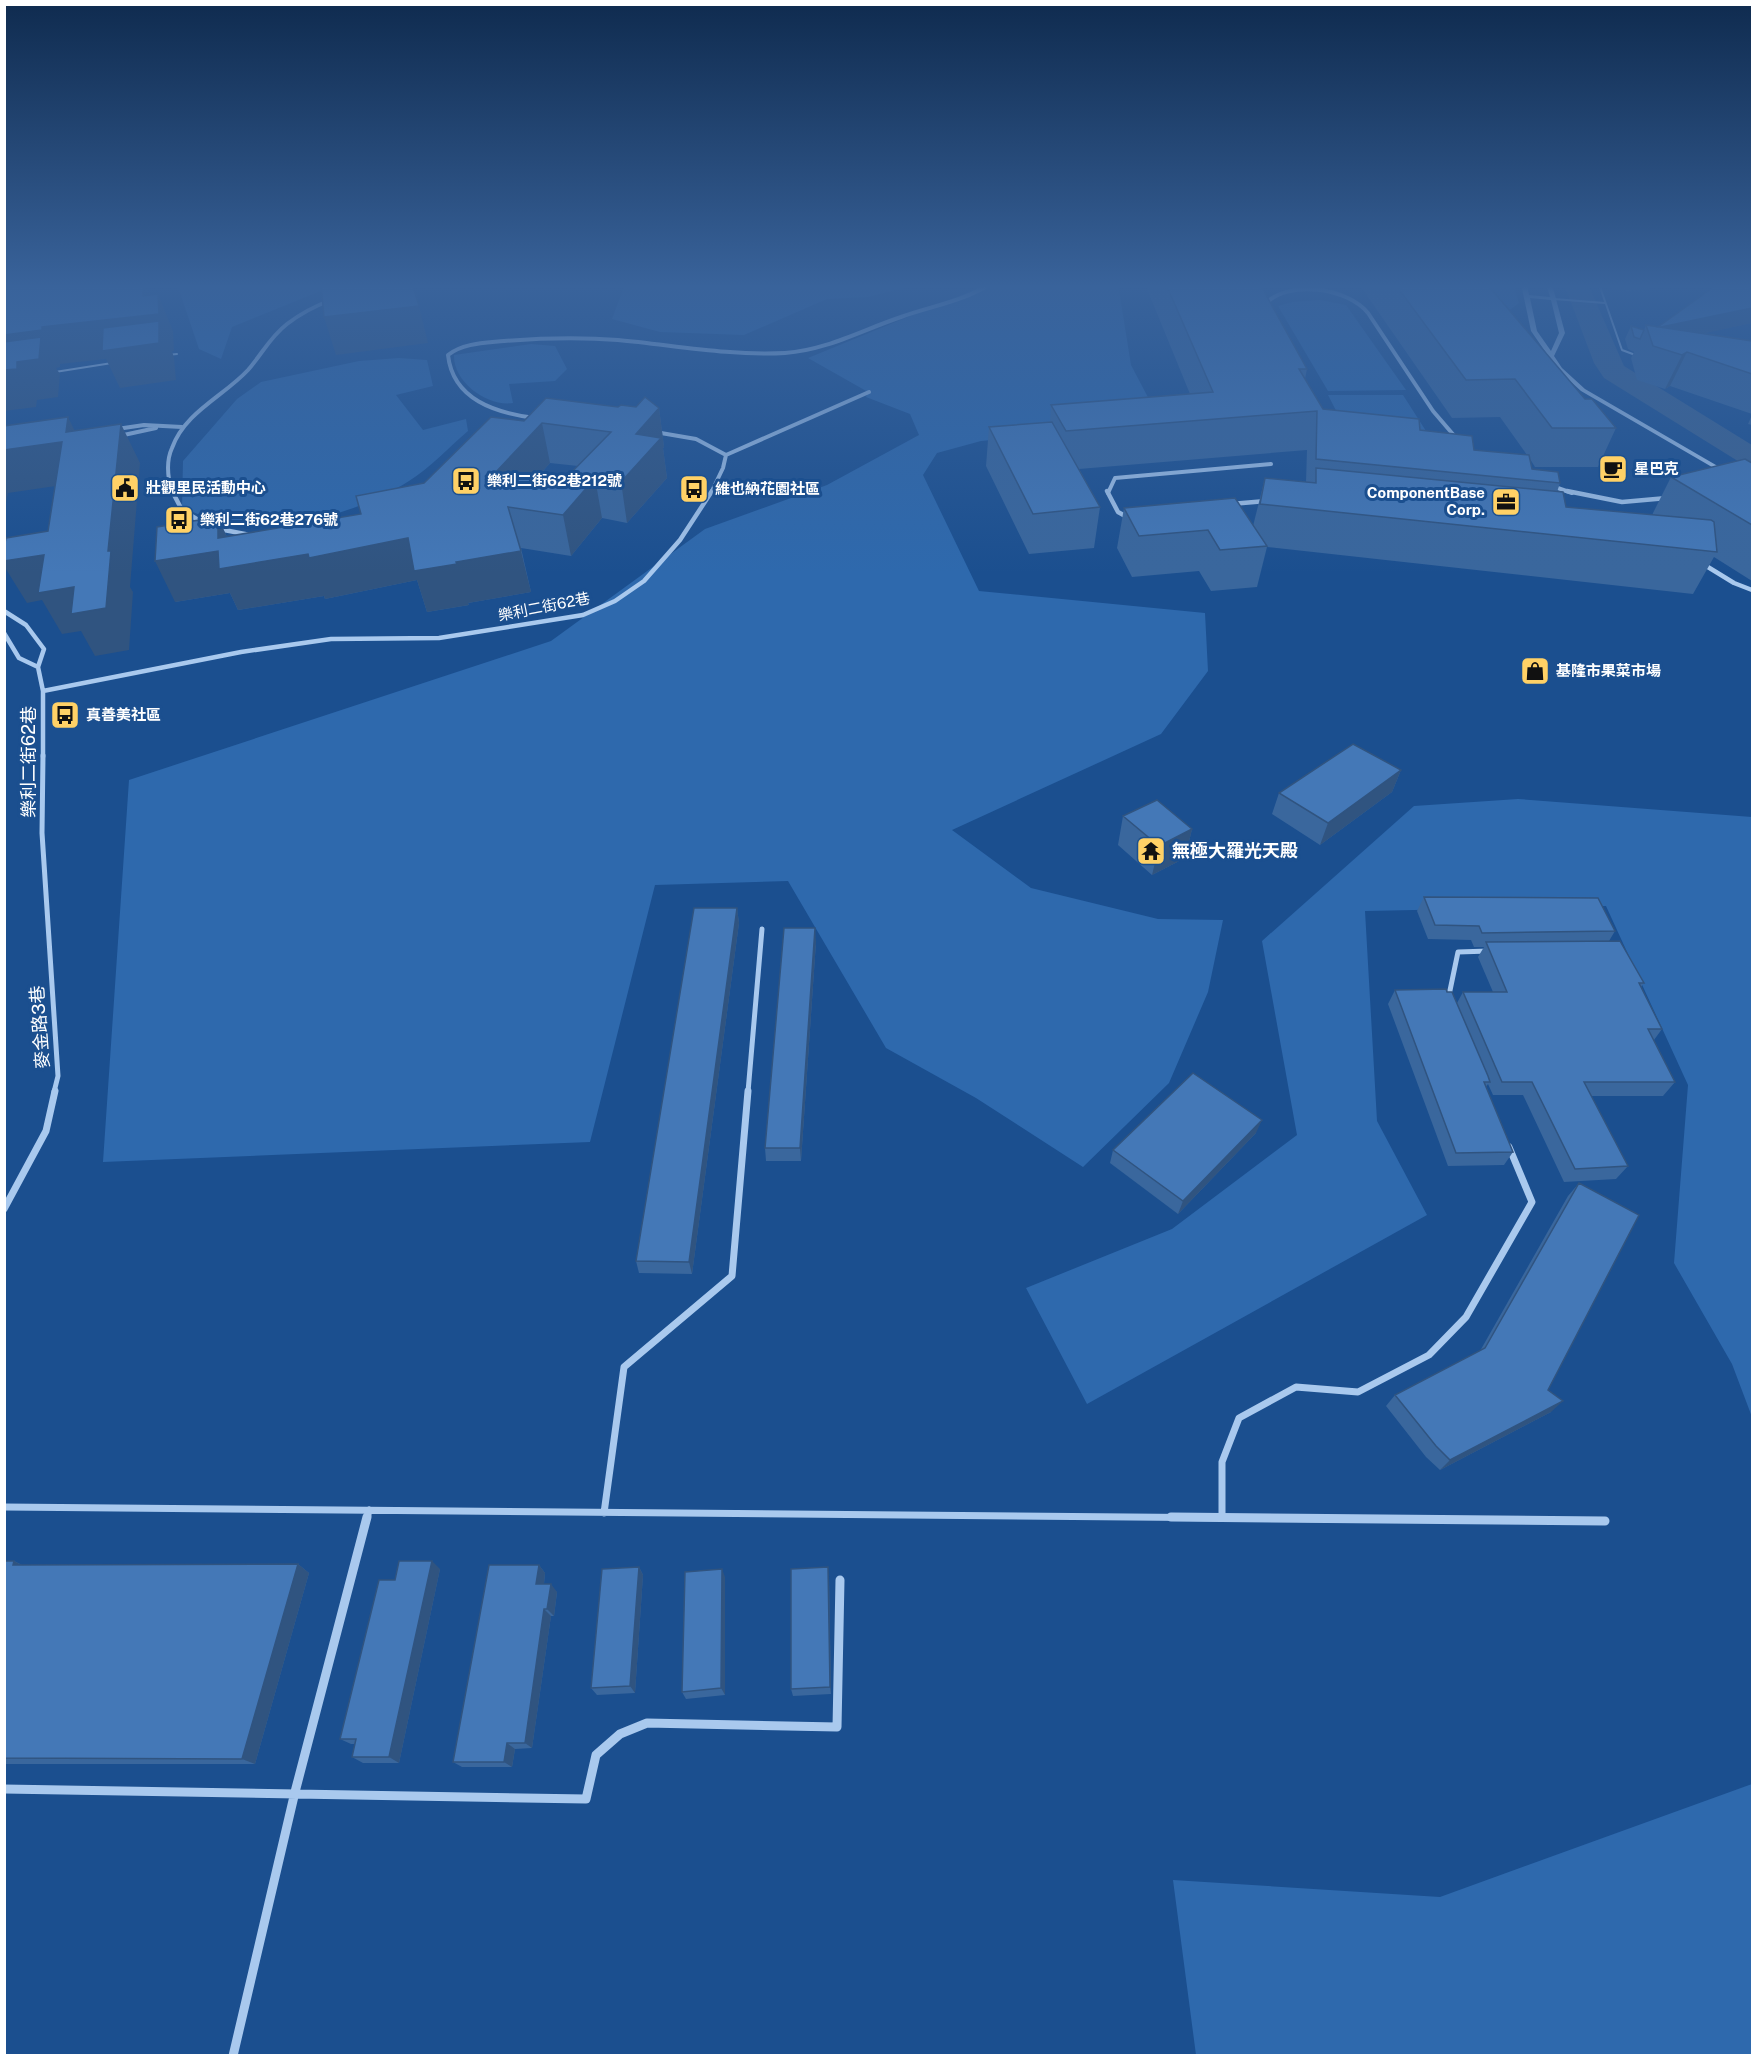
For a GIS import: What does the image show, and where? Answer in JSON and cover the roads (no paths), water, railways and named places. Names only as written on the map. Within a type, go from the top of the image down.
[{"type":"street","points":[[208,525],[189,518],[176,504],[168,475],[172,446],[182,427],[236,380]]},
{"type":"street","points":[[455,380],[476,400],[512,416],[545,419]]},
{"type":"street","points":[[1412,380],[1453,436],[1463,443]]},
{"type":"street","points":[[1572,380],[1583,390],[1733,477]]},
{"type":"street","points":[[654,432],[696,439],[726,455],[869,392]]},
{"type":"street","points":[[505,422],[512,416]]},
{"type":"street","points":[[110,430],[144,425],[182,427]]},
{"type":"street","points":[[107,438],[159,427]]},
{"type":"street","name":"樂利二街62巷","points":[[43,691],[241,652],[331,639],[439,638],[583,615],[599,609],[644,581],[680,539],[714,490],[726,466],[726,455]]},
{"type":"street","points":[[1133,520],[1118,512],[1107,490],[1115,478],[1271,464]]},
{"type":"street","points":[[1542,482],[1604,502],[1643,501],[1670,497]]},
{"type":"street","points":[[1221,509],[1232,503],[1271,500]]},
{"type":"street","points":[[217,529],[262,536]]},
{"type":"street","points":[[1697,560],[1734,583],[1752,590]]},
{"type":"street","name":"樂利二街62巷","points":[[4,611],[27,625],[44,649],[38,667],[43,691],[42,833]]},
{"type":"street","points":[[4,633],[19,658],[38,667]]},
{"type":"street","name":"麥金路3巷","points":[[4,1209],[46,1131],[58,1076],[42,833]]},
{"type":"street","points":[[604,1513],[624,1367],[732,1276],[762,929]]},
{"type":"street","points":[[1452,1013],[1448,1002],[1458,952],[1493,951]]},
{"type":"street","points":[[1222,1518],[1222,1462],[1239,1418],[1296,1387],[1358,1392],[1430,1355],[1466,1317],[1532,1202],[1505,1139]]},
{"type":"street","points":[[4,1508],[1605,1521]]},
{"type":"street","points":[[233,2055],[295,1792],[369,1510]]},
{"type":"street","points":[[4,1789],[586,1798],[596,1755],[620,1734],[647,1723],[837,1727],[840,1580]]},
{"type":"waterway","points":[[1627,380],[1752,457]]},
{"type":"place","name":"星巴克","points":[[1613,469]]},
{"type":"place","name":"樂利二街62巷212號","points":[[466,481]]},
{"type":"place","name":"壯觀里民活動中心","points":[[125,488]]},
{"type":"place","name":"維也納花園社區","points":[[694,489]]},
{"type":"place","name":"ComponentBase Corp.","points":[[1506,502]]},
{"type":"place","name":"樂利二街62巷276號","points":[[179,520]]},
{"type":"place","name":"基隆市果菜市場","points":[[1535,671]]},
{"type":"place","name":"真善美社區","points":[[65,715]]},
{"type":"place","name":"無極大羅光天殿","points":[[1151,851]]}]
